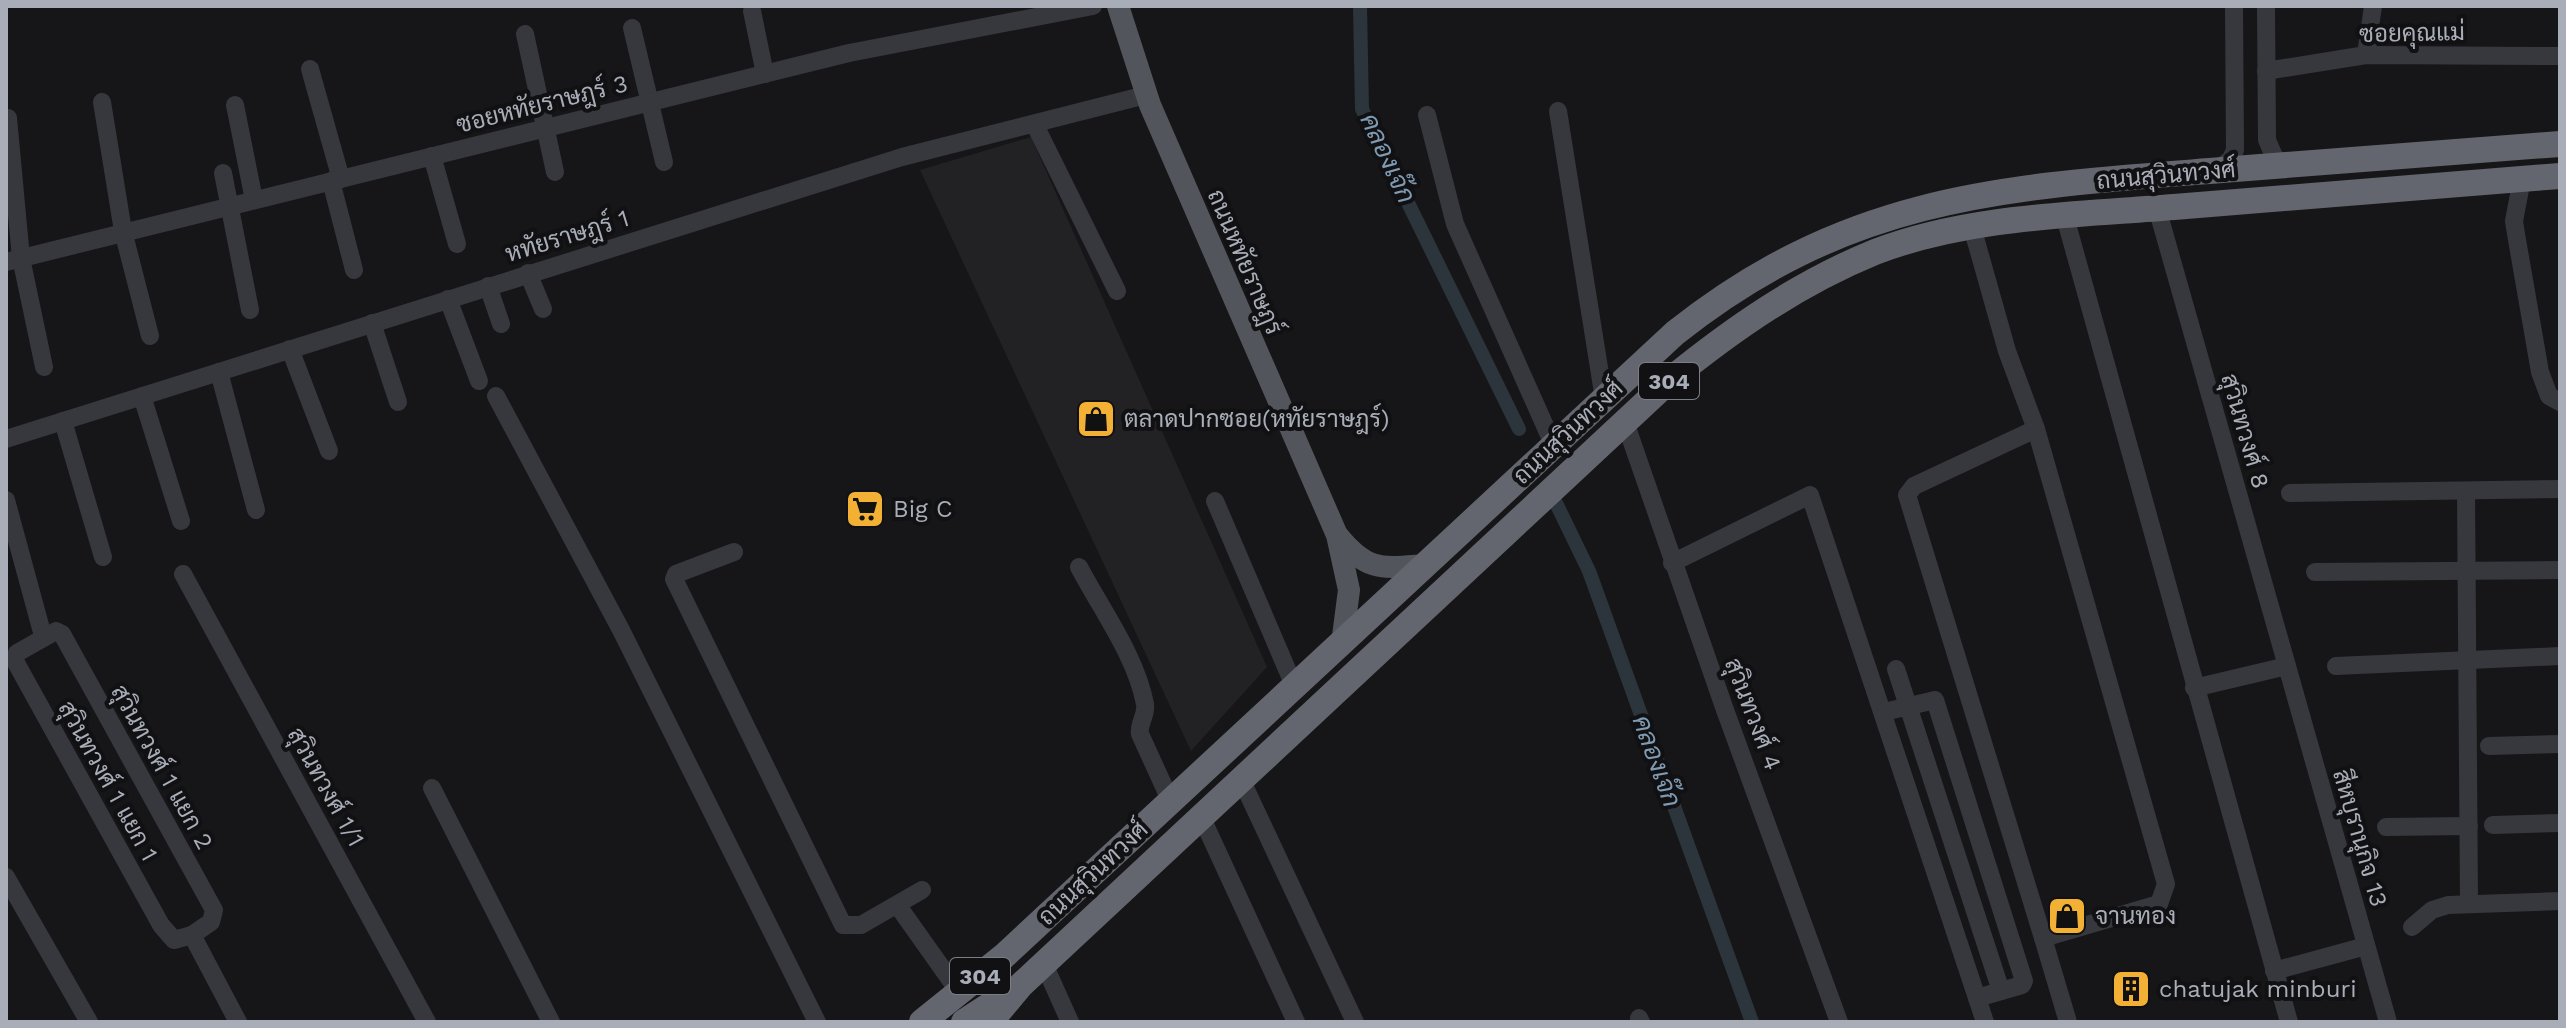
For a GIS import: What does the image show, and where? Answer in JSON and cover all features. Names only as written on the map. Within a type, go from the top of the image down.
[{"type":"highway","name":"ถนนสุวินทวงศ์","points":[[922,1022],[1004,956],[1675,333],[1727,294],[1802,251],[1859,226],[1925,205],[2044,185],[2560,144]]},
{"type":"highway","name":"ถนนสุวินทวงศ์","points":[[990,1022],[1021,985],[1625,422],[1716,343],[1763,309],[1819,277],[1877,252],[1972,227],[2157,208],[2560,176]]},
{"type":"highway","points":[[964,1022],[1021,985]]},
{"type":"main road","name":"ถนนหทัยราษฎร์","points":[[1118,6],[1146,95],[1337,535],[1349,590],[1342,644]]},
{"type":"main road","name":"ถนนหทัยราษฎร์","points":[[1337,535],[1349,549],[1372,566],[1427,565]]},
{"type":"street","name":"ซอยหทัยราษฎร์ 3","points":[[14,260],[849,53],[1093,6]]},
{"type":"street","points":[[2216,171],[2231,159],[2235,150],[2234,6]]},
{"type":"street","points":[[2266,6],[2267,140],[2282,165]]},
{"type":"street","points":[[2366,55],[2373,6]]},
{"type":"street","points":[[752,11],[765,74]]},
{"type":"street","points":[[632,28],[664,162]]},
{"type":"street","points":[[525,34],[555,172]]},
{"type":"street","name":"ซอยคุณแม่","points":[[2266,71],[2366,55],[2560,56]]},
{"type":"street","points":[[310,69],[354,270]]},
{"type":"street","name":"หทัยราษฎร์ 1","points":[[6,439],[902,157],[1146,95]]},
{"type":"street","points":[[102,102],[123,231],[150,336]]},
{"type":"street","points":[[235,105],[254,200]]},
{"type":"street","points":[[1558,111],[1604,399]]},
{"type":"street","points":[[1427,115],[1455,224],[1554,446]]},
{"type":"street","points":[[8,118],[14,260],[44,367]]},
{"type":"street","points":[[1035,125],[1117,291]]},
{"type":"street","points":[[432,156],[457,244]]},
{"type":"street","points":[[223,173],[250,310]]},
{"type":"street","points":[[2522,179],[2514,221],[2516,234],[2544,390],[2560,402]]},
{"type":"street","name":"สุวินทวงศ์ 8","points":[[2157,208],[2287,666]]},
{"type":"street","points":[[2065,217],[2289,1022]]},
{"type":"street","points":[[1972,227],[2007,351],[2036,429],[2166,884],[2159,904],[2043,938]]},
{"type":"street","points":[[528,273],[543,309]]},
{"type":"street","points":[[488,286],[501,324]]},
{"type":"street","points":[[448,299],[479,381]]},
{"type":"street","points":[[372,323],[398,402]]},
{"type":"street","points":[[290,349],[329,451]]},
{"type":"street","points":[[219,372],[256,510]]},
{"type":"street","points":[[142,396],[181,521]]},
{"type":"street","points":[[496,396],[621,630],[817,1022]]},
{"type":"street","points":[[63,421],[103,557]]},
{"type":"street","name":"สุวินทวงศ์ 4","points":[[1625,422],[1672,563],[1839,1022]]},
{"type":"street","points":[[2036,429],[1914,486],[1907,495],[2068,1022]]},
{"type":"street","points":[[2290,493],[2560,489]]},
{"type":"street","points":[[2466,491],[2469,902]]},
{"type":"street","points":[[1672,563],[1810,495],[1985,1022]]},
{"type":"street","points":[[6,500],[43,636]]},
{"type":"street","points":[[1215,501],[1295,688]]},
{"type":"street","points":[[734,552],[676,574],[674,579],[843,925],[855,928],[922,890]]},
{"type":"street","points":[[1079,567],[1140,687],[1146,709],[1139,726],[1140,734],[1171,802]]},
{"type":"street","points":[[2315,572],[2560,570]]},
{"type":"street","name":"สุวินทวงศ์ 1/1","points":[[183,574],[427,1022]]},
{"type":"street","name":"สุวินทวงศ์ 1 แยก 2","points":[[43,636],[56,631],[62,634],[214,910],[211,922],[192,935]]},
{"type":"street","name":"สุวินทวงศ์ 1 แยก 1","points":[[43,636],[17,653],[15,661],[161,925],[174,940],[192,935]]},
{"type":"street","points":[[2336,666],[2467,657],[2560,656]]},
{"type":"street","points":[[2194,688],[2287,666]]},
{"type":"street","name":"สีหบุรานุกิจ 13","points":[[2287,666],[2388,1022]]},
{"type":"street","points":[[1896,669],[1947,816],[2001,991]]},
{"type":"street","points":[[1884,712],[1935,700],[1972,809],[2024,983],[1977,998]]},
{"type":"street","points":[[2489,746],[2560,744]]},
{"type":"street","points":[[1241,779],[1355,1022]]},
{"type":"street","points":[[432,788],[551,1022]]},
{"type":"street","points":[[1919,826],[1972,809]]},
{"type":"street","points":[[1201,816],[1296,1022]]},
{"type":"street","points":[[2493,825],[2560,823]]},
{"type":"street","points":[[2386,827],[2469,826]]},
{"type":"street","points":[[6,877],[89,1022]]},
{"type":"street","points":[[2412,927],[2432,910],[2469,902],[2560,901]]},
{"type":"street","points":[[898,906],[959,992]]},
{"type":"street","points":[[192,935],[238,1022]]},
{"type":"street","points":[[1960,951],[2011,935]]},
{"type":"street","points":[[2274,971],[2366,946]]},
{"type":"street","points":[[1044,964],[1070,1022]]},
{"type":"shaded area","name":"ตลาดปากซอย(หทัยราษฎร์)","points":[[1031,137],[1267,667],[1191,751],[920,170]]},
{"type":"waterway","name":"คลองเจ๊ก","points":[[1360,6],[1362,109],[1519,429]]},
{"type":"waterway","name":"คลองเจ๊ก","points":[[1556,503],[1589,571],[1752,1022]]},
{"type":"place","name":"ตลาดปากซอย(หทัยราษฎร์)","points":[[1096,419]]},
{"type":"place","name":"Big C","points":[[865,509]]},
{"type":"place","name":"จานทอง","points":[[2067,916]]},
{"type":"place","name":"chatujak minburi","points":[[2131,989]]}]
